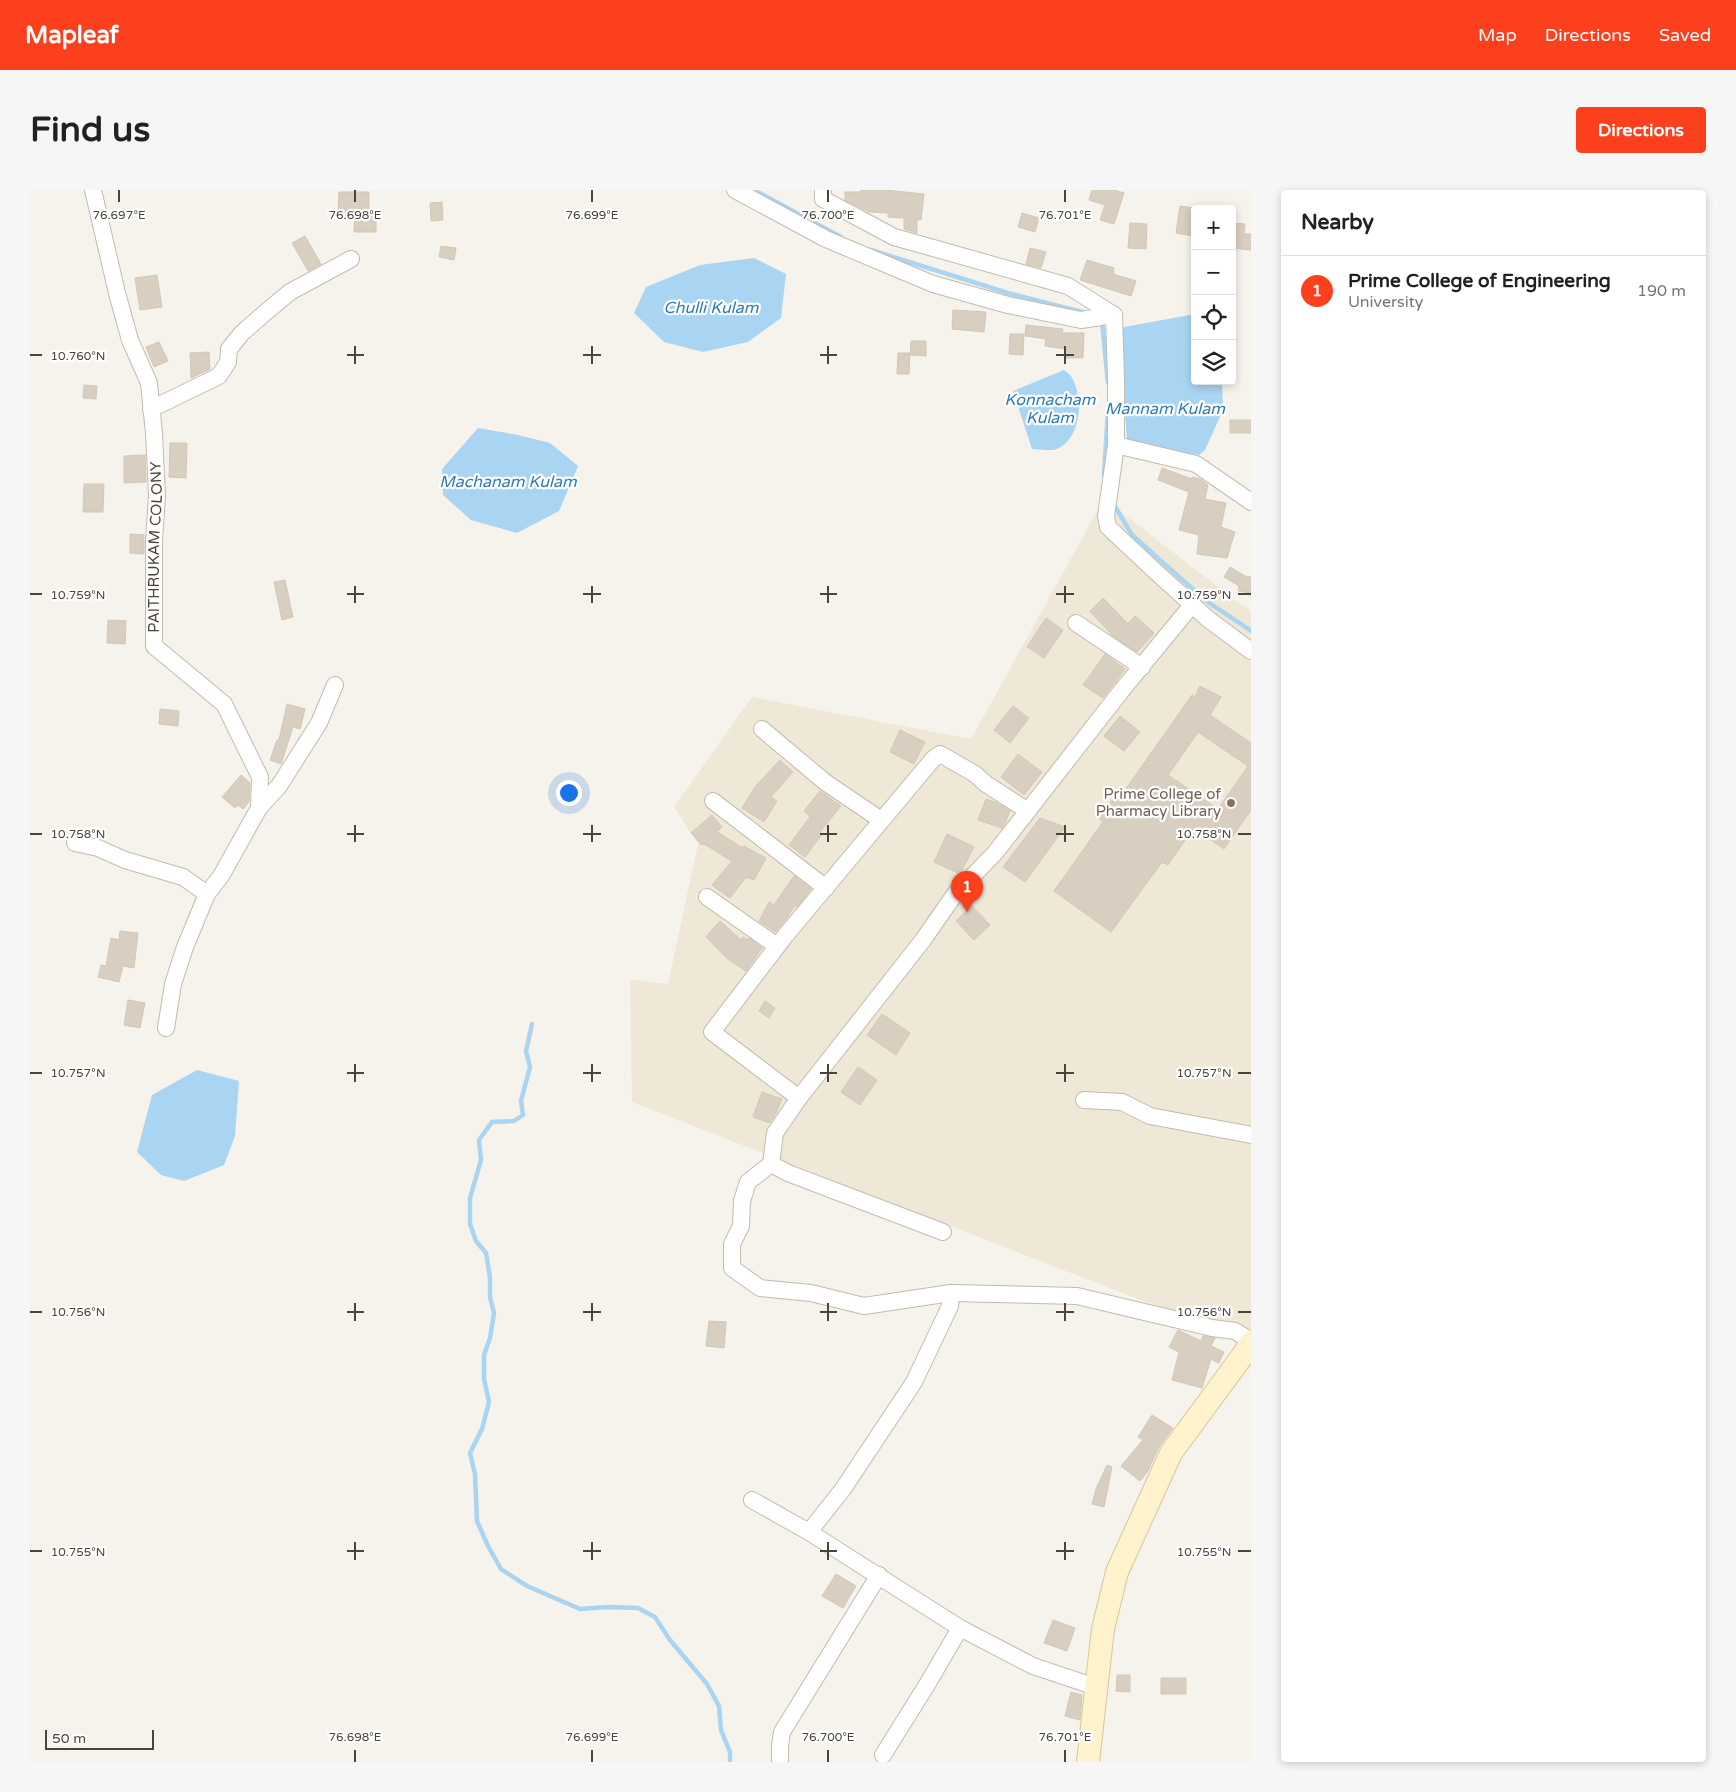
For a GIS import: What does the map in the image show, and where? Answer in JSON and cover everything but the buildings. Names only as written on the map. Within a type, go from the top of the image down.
[{"type":"street","name":"PAITHRUKAM COLONY","points":[[93,190],[130,340],[149,383],[157,496],[154,541],[154,646],[224,704],[260,777],[259,808],[221,876],[208,894],[185,947],[173,984],[166,1028]]},
{"type":"street","points":[[735,190],[826,239],[933,284],[1008,305],[1081,320],[1106,316]]},
{"type":"street","points":[[823,190],[823,199],[894,237],[1068,286],[1106,316],[1116,380],[1116,445],[1106,516],[1108,527],[1192,605],[1251,651]]},
{"type":"street","points":[[151,409],[219,376],[228,362],[229,350],[242,333],[290,292],[351,259]]},
{"type":"street","points":[[1116,445],[1196,464],[1251,502]]},
{"type":"street","points":[[1088,1762],[1103,1629],[1117,1572],[1171,1453],[1243,1355],[1251,1341],[1235,1331],[1212,1328],[1077,1296],[951,1293],[864,1306],[811,1293],[760,1288],[732,1268],[732,1244],[741,1226],[742,1202],[748,1182],[771,1164],[775,1133],[799,1098],[922,940],[955,894],[995,853],[1192,605]]},
{"type":"street","points":[[1076,623],[1142,667]]},
{"type":"street","points":[[259,808],[279,786],[319,723],[334,685]]},
{"type":"street","points":[[762,729],[825,782],[881,820]]},
{"type":"street","points":[[799,1098],[712,1032],[777,946],[881,820],[906,793],[933,759],[940,754],[975,774],[986,784],[1028,811]]},
{"type":"street","points":[[260,777],[279,786]]},
{"type":"street","points":[[713,801],[826,888]]},
{"type":"street","points":[[75,843],[98,848],[125,860],[183,877],[208,894]]},
{"type":"street","points":[[707,897],[777,946]]},
{"type":"street","points":[[1084,1100],[1122,1102],[1150,1116],[1251,1135]]},
{"type":"street","points":[[771,1164],[788,1174],[943,1232]]},
{"type":"street","points":[[809,1532],[843,1489],[914,1382],[950,1306],[951,1293]]},
{"type":"street","points":[[752,1500],[879,1575],[960,1628],[1034,1666],[1096,1687]]},
{"type":"street","points":[[780,1762],[782,1732],[879,1575]]},
{"type":"street","points":[[882,1755],[928,1683],[960,1628]]},
{"type":"shaded area","points":[[1104,499],[1251,612],[1251,1343],[632,1102],[630,979],[668,984],[698,844],[674,807],[752,697],[971,739]]},
{"type":"water","name":"Chulli Kulam","points":[[754,258],[786,274],[781,318],[748,342],[703,352],[664,342],[634,313],[646,287],[700,265]]},
{"type":"water","name":"Mannam Kulam","points":[[1191,315],[1191,385],[1222,385],[1223,410],[1205,450],[1199,455],[1165,451],[1127,440],[1119,328]]},
{"type":"water","name":"Konnacham Kulam","points":[[1064,370],[1071,377],[1078,396],[1079,406],[1076,426],[1072,435],[1059,448],[1050,450],[1032,449],[1013,391]]},
{"type":"water","name":"Machanam Kulam","points":[[478,428],[550,443],[578,466],[559,511],[517,533],[471,520],[443,495],[442,469]]},
{"type":"water","points":[[197,1070],[239,1081],[235,1136],[224,1165],[184,1181],[161,1175],[137,1152],[152,1095]]},
{"type":"waterway","points":[[754,190],[841,237]]},
{"type":"waterway","points":[[871,250],[1008,293],[1086,313]]},
{"type":"waterway","points":[[1102,321],[1108,383]]},
{"type":"waterway","points":[[1104,475],[1108,411]]},
{"type":"waterway","points":[[1113,503],[1132,535],[1205,600],[1251,631]]},
{"type":"waterway","points":[[532,1024],[526,1051],[530,1067],[521,1101],[523,1115],[514,1121],[492,1122],[479,1140],[481,1160],[470,1198],[470,1224],[476,1241],[486,1253],[490,1277],[490,1297],[494,1313],[490,1338],[484,1355],[484,1379],[489,1402],[482,1429],[470,1453],[475,1474],[477,1521],[501,1569],[527,1586],[580,1609],[608,1607],[638,1608],[655,1617],[670,1640],[707,1684],[719,1706],[721,1730],[730,1752],[730,1762]]},
{"type":"place","name":"Prime College of Pharmacy Library","points":[[1231,803]]},
{"type":"place","name":"Prime College of Engineering","points":[[967,912]]}]
